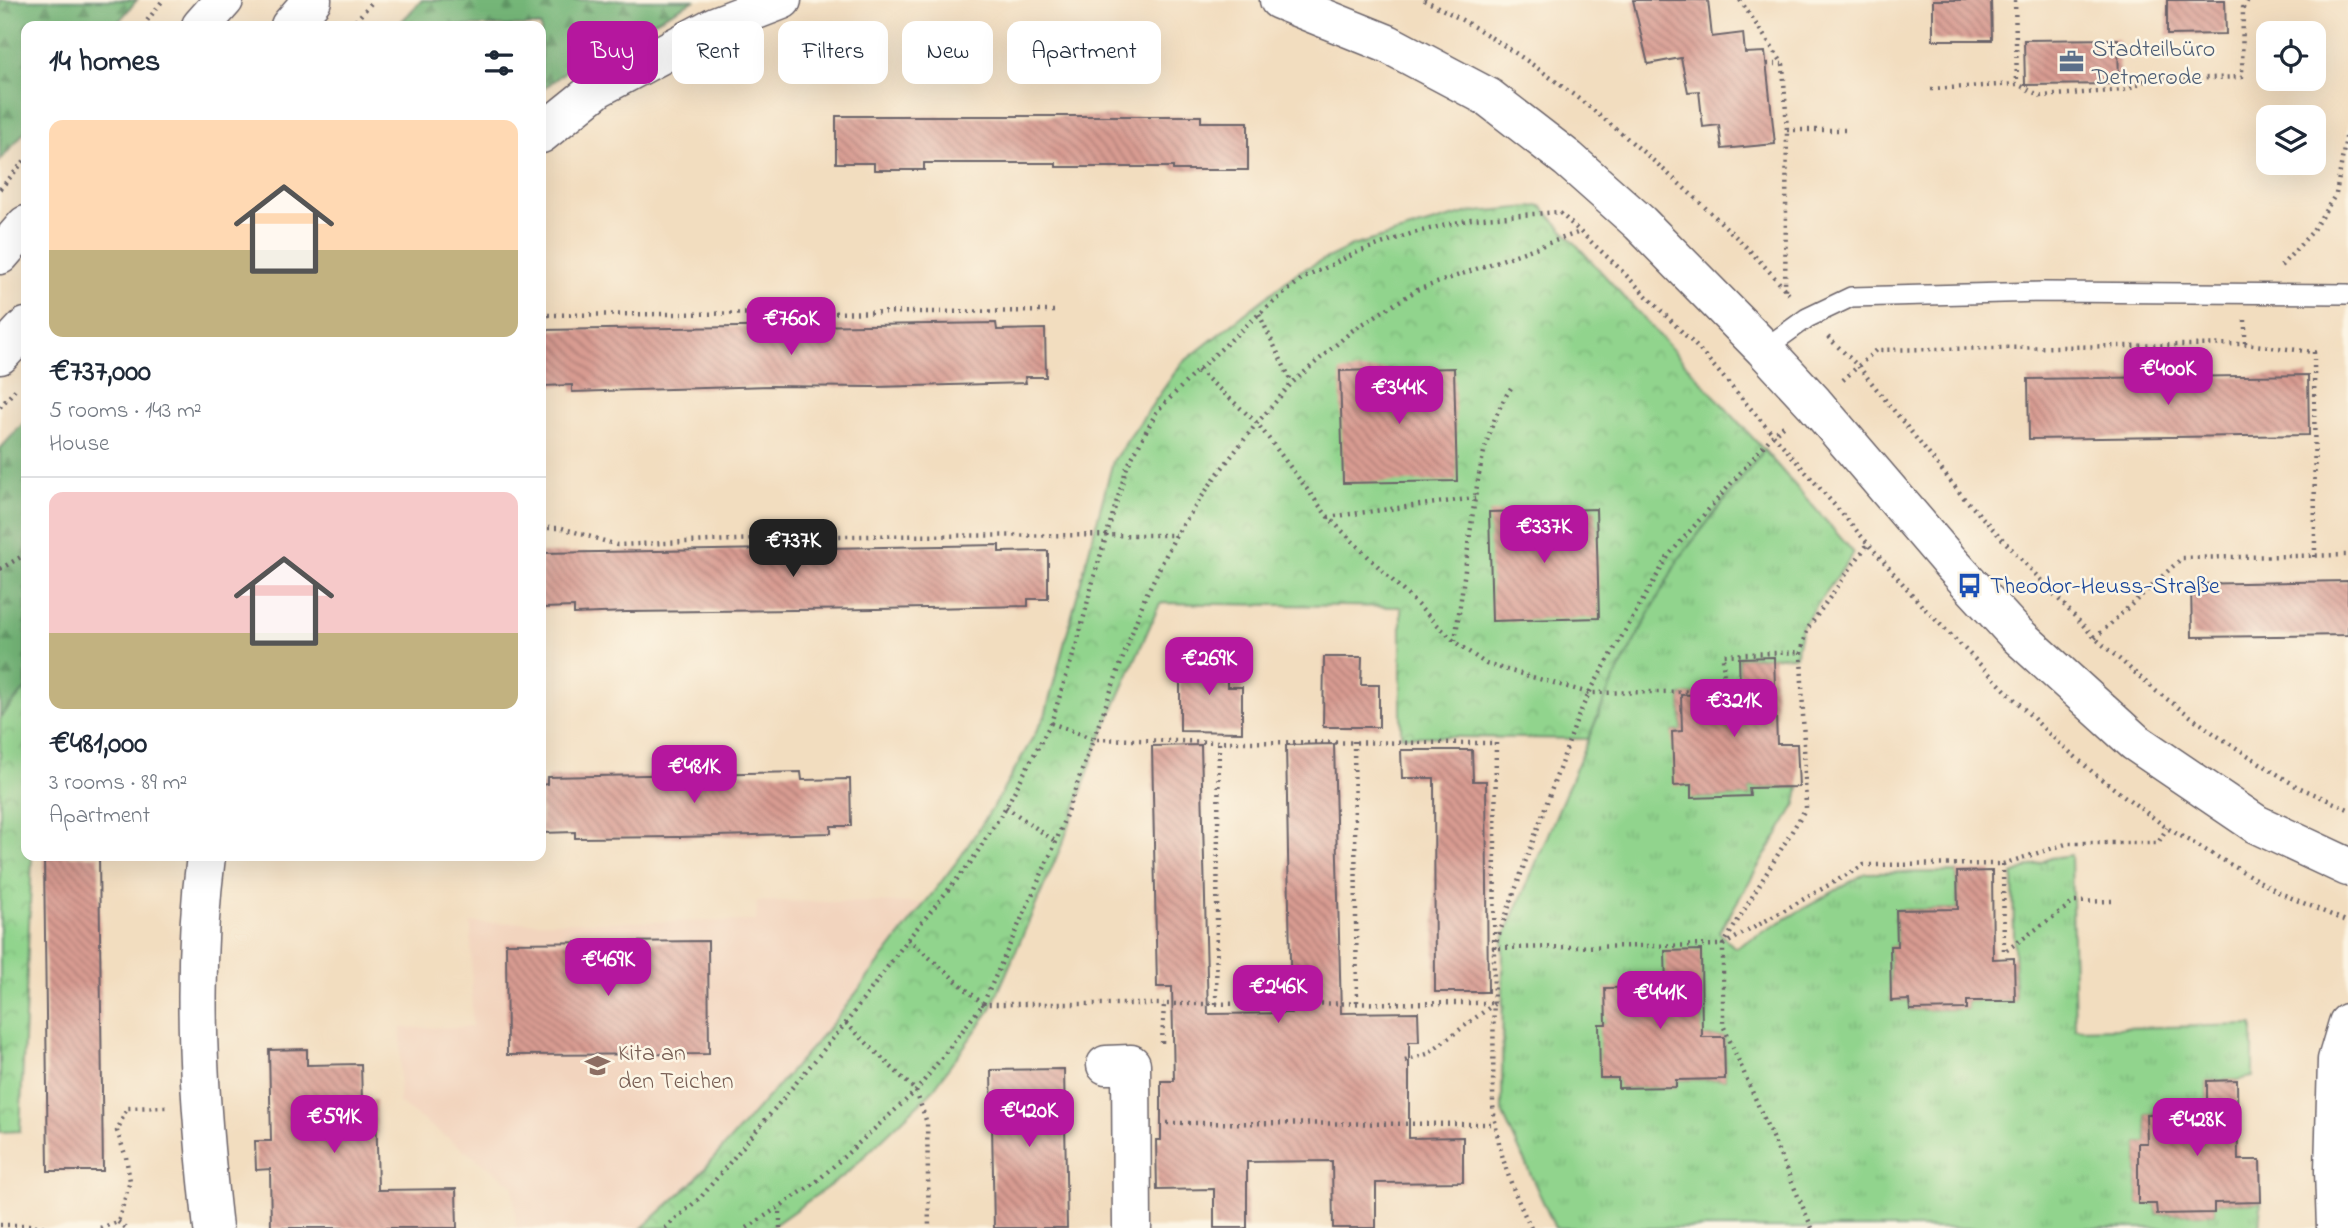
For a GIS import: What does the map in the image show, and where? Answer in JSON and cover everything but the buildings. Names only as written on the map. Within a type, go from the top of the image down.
[{"type":"main road","points":[[205,21],[223,0]]},
{"type":"main road","points":[[294,21],[312,0]]},
{"type":"main road","points":[[546,130],[598,88],[715,26],[782,0]]},
{"type":"main road","points":[[1279,0],[1388,44],[1488,97],[1568,159],[1640,223],[1765,349],[1969,585],[2015,633],[2135,742],[2256,824],[2348,867]]},
{"type":"main road","points":[[0,255],[21,231]]},
{"type":"main road","points":[[0,355],[21,332]]},
{"type":"main road","points":[[206,861],[200,918],[197,1055],[213,1228]]},
{"type":"main road","points":[[2336,1228],[2334,1171],[2337,1060],[2348,1023]]},
{"type":"main road","points":[[1106,1065],[1131,1064],[1132,1228]]},
{"type":"lane","points":[[1765,349],[1807,318],[1851,297],[2043,292],[2348,294]]},
{"type":"path","points":[[147,21],[163,0]]},
{"type":"path","points":[[355,21],[374,0]]},
{"type":"path","points":[[1424,0],[1455,15],[1537,68],[1626,136],[1728,229],[1785,290],[1807,318],[1860,367],[1964,498],[2095,638],[2156,691],[2216,735],[2296,786],[2348,808]]},
{"type":"path","points":[[1740,0],[1783,64],[1787,130],[1785,290]]},
{"type":"path","points":[[2015,0],[2017,84]]},
{"type":"path","points":[[1931,89],[2017,84],[2041,96],[2124,90],[2147,80],[2242,77],[2243,8],[2248,0]]},
{"type":"path","points":[[1767,64],[1783,64]]},
{"type":"path","points":[[2245,293],[2287,261],[2311,233],[2336,194],[2348,126]]},
{"type":"path","points":[[1787,130],[1847,130]]},
{"type":"path","points":[[0,189],[21,165]]},
{"type":"path","points":[[665,1228],[701,1197],[846,1023],[908,939],[971,862],[1006,807],[1051,723],[1078,640],[1127,467],[1157,411],[1259,314],[1302,279],[1358,253],[1413,233],[1471,219],[1559,212],[1580,232],[1417,290],[1353,330],[1292,383],[1257,423],[1216,475],[1176,535],[1145,597],[1056,842],[983,1004],[916,1091],[816,1182],[747,1228]]},
{"type":"path","points":[[546,315],[1054,311]]},
{"type":"path","points":[[1259,314],[1292,383]]},
{"type":"path","points":[[1494,948],[1515,885],[1590,693],[1670,555],[1774,434],[1860,367],[1876,350],[2245,344],[2314,352],[2315,556]]},
{"type":"path","points":[[1198,370],[1257,423],[1328,517],[1455,642],[1486,664],[1590,693],[1724,691],[1723,655],[1801,652]]},
{"type":"path","points":[[1455,642],[1484,450],[1501,402],[1513,385]]},
{"type":"path","points":[[1328,517],[1475,498]]},
{"type":"path","points":[[546,528],[562,528],[617,544],[827,536],[1176,535]]},
{"type":"path","points":[[1812,1228],[1723,1026],[1723,945],[1805,808],[1801,652],[1808,628],[1867,545]]},
{"type":"path","points":[[2095,638],[2182,558],[2348,555]]},
{"type":"path","points":[[0,569],[21,557]]},
{"type":"path","points":[[1051,723],[1094,739],[1496,743],[1495,1124],[1501,1157],[1531,1228]]},
{"type":"path","points":[[1354,741],[1357,1003]]},
{"type":"path","points":[[1216,1004],[1219,742]]},
{"type":"path","points":[[1006,807],[1056,842]]},
{"type":"path","points":[[1494,948],[1723,945],[1864,865],[2003,863],[2069,843],[2158,843],[2167,828]]},
{"type":"path","points":[[2003,863],[2004,952],[2074,902],[2112,901]]},
{"type":"path","points":[[908,939],[983,1004],[1494,1003]]},
{"type":"path","points":[[1405,1061],[1427,1054],[1494,1003]]},
{"type":"path","points":[[1162,1052],[1164,1004]]},
{"type":"path","points":[[846,1023],[916,1091],[927,1123],[929,1228]]},
{"type":"path","points":[[118,1222],[130,1181],[126,1157],[117,1131],[127,1108],[201,1106]]},
{"type":"path","points":[[1131,1123],[1495,1124]]},
{"type":"path","points":[[780,1206],[780,1228]]},
{"type":"path","points":[[100,1228],[118,1222]]},
{"type":"path","points":[[118,1222],[126,1228]]},
{"type":"path","points":[[0,1224],[29,1224],[55,1228]]},
{"type":"shaded area","name":"Kita an den Teichen","points":[[757,901],[925,903],[833,1023],[692,1183],[642,1228],[516,1228],[513,1185],[399,1103],[401,1028],[472,1027],[471,923],[756,921]]},
{"type":"green space","points":[[0,0],[137,0],[119,21],[21,21],[21,136],[0,161]]},
{"type":"green space","points":[[422,0],[695,0],[654,21],[567,21],[567,70],[546,87],[546,21],[402,21]]},
{"type":"green space","points":[[1541,206],[1764,450],[1678,560],[1611,685],[1588,739],[1401,736],[1401,607],[1160,603],[1098,744],[1064,840],[990,1011],[931,1092],[846,1174],[770,1228],[642,1228],[692,1183],[833,1023],[961,856],[997,801],[1045,716],[1113,461],[1181,364],[1298,272],[1352,246],[1466,213]]},
{"type":"green space","points":[[21,426],[21,694],[0,718],[0,449]]},
{"type":"green space","points":[[1764,450],[1854,553],[1802,626],[1796,656],[1739,658],[1740,693],[1681,695],[1682,731],[1672,732],[1691,785],[1692,798],[1749,796],[1749,788],[1799,787],[1796,804],[1719,932],[1735,948],[1866,873],[1957,872],[1958,909],[1896,910],[1897,946],[1890,947],[1891,1001],[1909,1000],[1910,1010],[1967,1009],[1967,1001],[2015,1001],[2013,874],[2051,858],[2071,855],[2075,1029],[2253,1025],[2253,1077],[2207,1081],[2207,1113],[2146,1114],[2147,1143],[2138,1143],[2138,1204],[2156,1204],[2157,1214],[2214,1213],[2214,1203],[2261,1202],[2259,1228],[1555,1228],[1502,1112],[1503,941],[1611,685],[1678,560]],"holes":[[[1700,951],[1702,1026],[1681,1037],[1724,1037],[1725,1079],[1676,1080],[1676,1087],[1619,1088],[1618,1078],[1601,1078],[1600,1024],[1606,1024],[1666,987]]]},
{"type":"green space","points":[[21,694],[21,861],[32,861],[20,1131],[0,1132],[0,718]]},
{"type":"place","name":"Stadteilbüro Detmerode","points":[[2072,62]]},
{"type":"place","name":"Theodor-Heuss-Straße","points":[[1970,585]]},
{"type":"place","name":"Kita an den Teichen","points":[[598,1066]]}]
